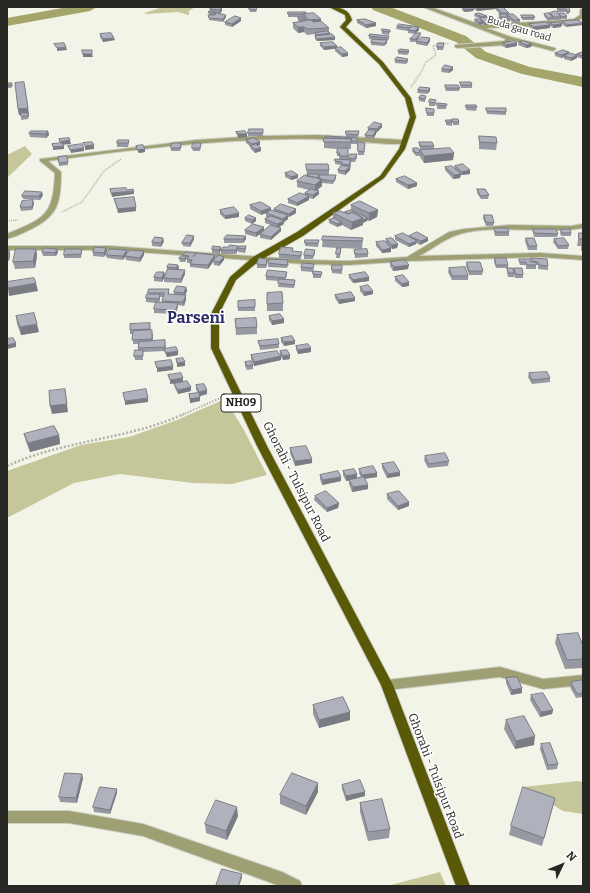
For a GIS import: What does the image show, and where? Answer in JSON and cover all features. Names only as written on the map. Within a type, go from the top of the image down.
[{"type":"main road","name":"Ghorahi - Tulsipur Road","points":[[332,7],[345,11],[349,20],[343,27],[381,63],[408,98],[413,117],[402,150],[382,177],[300,234],[256,259],[233,279],[215,314],[215,348],[235,392],[387,686],[463,886]]},
{"type":"street","name":"Buda gau road","points":[[426,7],[480,27],[488,32],[553,49]]},
{"type":"street","points":[[480,27],[564,22],[576,20],[582,16],[583,10]]},
{"type":"street","points":[[457,46],[506,43],[509,38]]},
{"type":"street","points":[[7,237],[46,220],[54,207],[58,188],[58,172],[42,160],[173,143],[290,137],[404,142]]},
{"type":"street","points":[[409,258],[452,234],[464,231],[510,227],[571,228],[583,226]]},
{"type":"street","points":[[7,248],[110,248],[256,259],[348,263],[409,258],[540,256],[583,258]]},
{"type":"street","points":[[387,686],[500,672],[542,684],[583,680]]},
{"type":"street","points":[[7,817],[69,817],[143,830],[277,877],[295,886]]},
{"type":"path","points":[[404,93],[412,86],[422,71],[425,63],[436,55],[433,46],[440,43],[457,46]]},
{"type":"path","points":[[46,220],[82,202],[104,171],[139,147]]},
{"type":"path","points":[[7,466],[24,458],[83,442],[128,434],[176,418],[235,392]]},
{"type":"green space","points":[[163,7],[195,7],[189,11],[189,15],[178,12],[144,13]]},
{"type":"green space","points":[[25,146],[32,154],[7,178],[7,155]]},
{"type":"green space","points":[[225,399],[244,430],[267,475],[232,484],[193,483],[120,474],[74,483],[7,518],[7,471],[81,445],[129,437],[177,420]]},
{"type":"green space","points":[[578,781],[583,782],[583,814],[563,811],[523,787]]},
{"type":"green space","points":[[440,872],[446,886],[387,886]]},
{"type":"building","points":[[213,7],[222,8],[219,10],[210,9]]},
{"type":"building","points":[[250,7],[257,7],[256,10],[249,9]]},
{"type":"building","points":[[462,7],[472,7],[474,9],[465,9]]},
{"type":"building","points":[[496,7],[503,7],[509,13],[502,13]]},
{"type":"building","points":[[557,7],[569,7],[570,12],[566,9],[558,9]]},
{"type":"building","points":[[209,11],[226,15],[223,19],[209,18],[208,15],[215,15],[216,13],[209,13]]},
{"type":"building","points":[[556,11],[561,17],[554,17],[550,13]]},
{"type":"building","points":[[288,12],[306,12],[306,14],[288,14]]},
{"type":"building","points":[[314,13],[321,19],[309,20],[303,14]]},
{"type":"building","points":[[479,13],[487,16],[482,17],[475,14]]},
{"type":"building","points":[[549,13],[553,18],[548,18],[544,14]]},
{"type":"building","points":[[559,13],[564,13],[567,16],[562,17]]},
{"type":"building","points":[[499,14],[505,14],[508,17],[502,17]]},
{"type":"building","points":[[507,14],[513,14],[520,20],[514,20]]},
{"type":"building","points":[[521,15],[533,15],[535,17],[523,18]]},
{"type":"building","points":[[235,16],[241,18],[232,24],[225,22]]},
{"type":"building","points":[[298,17],[303,17],[306,19],[299,19]]},
{"type":"building","points":[[491,17],[495,21],[484,22],[480,18]]},
{"type":"building","points":[[498,18],[507,18],[510,20],[501,21]]},
{"type":"building","points":[[365,19],[376,23],[366,25],[357,20]]},
{"type":"building","points":[[475,19],[479,19],[483,22],[479,22]]},
{"type":"building","points":[[311,20],[313,22],[321,21],[329,28],[307,29],[304,27],[298,27],[293,23]]},
{"type":"building","points":[[578,20],[583,23],[567,25],[562,21]]},
{"type":"building","points":[[546,22],[550,25],[534,27],[529,24]]},
{"type":"building","points":[[558,22],[562,24],[553,25],[550,23]]},
{"type":"building","points":[[399,24],[412,26],[409,28],[397,26]]},
{"type":"building","points":[[412,26],[419,27],[415,31],[408,30]]},
{"type":"building","points":[[382,29],[390,30],[390,32],[382,31]]},
{"type":"building","points":[[327,31],[330,33],[317,35],[315,33]]},
{"type":"building","points":[[111,33],[114,38],[103,39],[100,34]]},
{"type":"building","points":[[416,33],[421,33],[416,39],[410,39]]},
{"type":"building","points":[[332,34],[335,37],[317,39],[315,36]]},
{"type":"building","points":[[370,34],[389,36],[388,38],[369,36]]},
{"type":"building","points":[[422,37],[430,38],[427,43],[416,41]]},
{"type":"building","points":[[373,39],[387,40],[385,44],[371,42]]},
{"type":"building","points":[[514,41],[517,43],[506,45],[503,43]]},
{"type":"building","points":[[524,41],[532,44],[526,45],[519,42]]},
{"type":"building","points":[[333,42],[337,46],[324,47],[320,43]]},
{"type":"building","points":[[64,43],[66,47],[57,48],[54,44]]},
{"type":"building","points":[[438,43],[444,43],[443,47],[437,47]]},
{"type":"building","points":[[341,47],[348,53],[342,54],[335,48]]},
{"type":"building","points":[[400,49],[409,50],[407,52],[398,51]]},
{"type":"building","points":[[82,50],[92,50],[92,54],[83,54]]},
{"type":"building","points":[[563,50],[569,52],[562,55],[555,53]]},
{"type":"building","points":[[583,52],[583,56],[577,54]]},
{"type":"building","points":[[570,53],[577,55],[571,58],[564,56]]},
{"type":"building","points":[[397,57],[408,59],[406,61],[395,60]]},
{"type":"building","points":[[445,65],[453,67],[449,70],[442,69]]},
{"type":"building","points":[[24,82],[28,108],[18,109],[15,83]]},
{"type":"building","points":[[460,82],[471,82],[472,85],[461,85]]},
{"type":"building","points":[[445,85],[458,85],[460,88],[446,88]]},
{"type":"building","points":[[420,87],[430,88],[428,91],[418,90]]},
{"type":"building","points":[[421,95],[426,96],[425,99],[419,98]]},
{"type":"building","points":[[430,99],[436,100],[435,103],[429,102]]},
{"type":"building","points":[[437,103],[447,104],[446,106],[437,105]]},
{"type":"building","points":[[466,105],[476,105],[477,107],[466,107]]},
{"type":"building","points":[[426,108],[434,109],[434,113],[427,113]]},
{"type":"building","points":[[486,108],[506,108],[506,112],[487,111]]},
{"type":"building","points":[[21,113],[28,113],[28,116],[21,116]]},
{"type":"building","points":[[452,119],[458,119],[459,122],[453,122]]},
{"type":"building","points":[[446,120],[452,120],[452,122],[446,122]]},
{"type":"building","points":[[374,122],[382,124],[377,129],[368,128]]},
{"type":"building","points":[[249,129],[263,129],[263,133],[248,133]]},
{"type":"building","points":[[369,130],[376,130],[373,136],[365,135]]},
{"type":"building","points":[[31,131],[48,131],[46,134],[29,133]]},
{"type":"building","points":[[245,131],[247,134],[237,134],[236,132]]},
{"type":"building","points":[[346,131],[359,131],[358,135],[346,134]]},
{"type":"building","points":[[326,136],[343,137],[343,138],[326,138]]},
{"type":"building","points":[[479,136],[496,137],[497,143],[480,142]]},
{"type":"building","points":[[345,137],[357,138],[357,141],[351,141],[352,139]]},
{"type":"building","points":[[69,138],[70,140],[60,142],[59,139]]},
{"type":"building","points":[[254,138],[260,142],[252,144],[246,140]]},
{"type":"building","points":[[324,138],[352,139],[351,142],[324,142]]},
{"type":"building","points":[[118,140],[129,140],[128,143],[117,143]]},
{"type":"building","points":[[92,142],[94,145],[85,146],[83,143]]},
{"type":"building","points":[[358,142],[365,143],[364,152],[358,151]]},
{"type":"building","points":[[419,142],[432,142],[434,146],[421,146]]},
{"type":"building","points":[[62,143],[64,146],[53,147],[52,144]]},
{"type":"building","points":[[172,143],[181,143],[180,148],[171,148]]},
{"type":"building","points":[[193,143],[201,143],[200,148],[192,148]]},
{"type":"building","points":[[82,144],[84,148],[70,150],[68,146]]},
{"type":"building","points":[[256,144],[261,148],[255,149],[250,146]]},
{"type":"building","points":[[143,145],[145,149],[138,150],[136,146]]},
{"type":"building","points":[[338,148],[348,148],[348,156],[339,156],[340,153],[337,153]]},
{"type":"building","points":[[413,148],[418,148],[420,152],[416,153]]},
{"type":"building","points":[[450,148],[454,153],[424,156],[420,150]]},
{"type":"building","points":[[350,154],[357,154],[355,159],[348,158]]},
{"type":"building","points":[[67,156],[68,162],[59,163],[58,157]]},
{"type":"building","points":[[335,159],[351,160],[349,165],[341,164],[342,162],[335,161]]},
{"type":"building","points":[[306,164],[328,164],[329,170],[307,170]]},
{"type":"building","points":[[463,164],[470,170],[462,172],[455,166]]},
{"type":"building","points":[[342,165],[350,167],[345,171],[338,170]]},
{"type":"building","points":[[452,166],[461,174],[454,175],[445,167]]},
{"type":"building","points":[[292,171],[298,175],[291,177],[285,173]]},
{"type":"building","points":[[308,174],[319,174],[318,178],[307,176]]},
{"type":"building","points":[[305,175],[322,179],[315,185],[297,181]]},
{"type":"building","points":[[320,175],[336,175],[334,181],[319,179]]},
{"type":"building","points":[[405,176],[417,183],[408,185],[396,179]]},
{"type":"building","points":[[126,188],[127,190],[133,189],[134,191],[111,193],[110,189]]},
{"type":"building","points":[[311,189],[319,191],[313,195],[305,193]]},
{"type":"building","points":[[477,189],[485,189],[489,195],[481,196]]},
{"type":"building","points":[[25,191],[42,192],[39,196],[22,196]]},
{"type":"building","points":[[300,193],[309,196],[297,203],[288,199]]},
{"type":"building","points":[[134,197],[136,207],[118,209],[114,199]]},
{"type":"building","points":[[33,200],[32,207],[20,207],[22,201]]},
{"type":"building","points":[[360,201],[378,210],[369,213],[351,205]]},
{"type":"building","points":[[261,202],[271,208],[261,211],[250,205]]},
{"type":"building","points":[[281,204],[296,209],[289,214],[274,209]]},
{"type":"building","points":[[234,207],[239,213],[225,216],[220,210]]},
{"type":"building","points":[[271,210],[288,215],[283,219],[266,213]]},
{"type":"building","points":[[351,210],[368,218],[363,220],[363,218],[352,212],[349,214],[345,212]]},
{"type":"building","points":[[340,211],[348,214],[352,212],[363,218],[352,222],[333,213]]},
{"type":"building","points":[[249,215],[256,218],[252,220],[245,218]]},
{"type":"building","points":[[484,215],[492,215],[494,223],[486,222]]},
{"type":"building","points":[[271,216],[284,221],[277,224],[265,219]]},
{"type":"building","points":[[334,218],[342,222],[337,224],[329,220]]},
{"type":"building","points":[[253,224],[264,227],[256,233],[245,230]]},
{"type":"building","points":[[271,225],[281,228],[271,237],[260,234]]},
{"type":"building","points":[[494,228],[507,228],[509,232],[496,232]]},
{"type":"building","points":[[533,229],[556,229],[558,234],[534,233]]},
{"type":"building","points":[[561,229],[570,229],[571,233],[562,233]]},
{"type":"building","points":[[417,232],[428,238],[421,241],[409,236]]},
{"type":"building","points":[[403,233],[417,241],[409,244],[395,236]]},
{"type":"building","points":[[579,233],[583,233],[583,239],[579,239]]},
{"type":"building","points":[[187,235],[194,236],[190,243],[182,243]]},
{"type":"building","points":[[227,235],[246,236],[243,239],[224,239]]},
{"type":"building","points":[[323,236],[363,238],[362,241],[322,240]]},
{"type":"building","points":[[155,237],[163,238],[161,243],[152,242]]},
{"type":"building","points":[[392,238],[398,244],[392,245],[386,239]]},
{"type":"building","points":[[526,238],[534,238],[537,246],[529,246]]},
{"type":"building","points":[[564,238],[569,245],[558,246],[554,239]]},
{"type":"building","points":[[305,240],[319,240],[318,243],[305,243]]},
{"type":"building","points":[[385,241],[391,248],[382,250],[376,242]]},
{"type":"building","points":[[230,245],[238,246],[236,250],[221,250],[223,247],[228,247]]},
{"type":"building","points":[[213,246],[221,247],[219,250],[212,249]]},
{"type":"building","points":[[239,246],[246,246],[245,249],[238,248]]},
{"type":"building","points":[[95,247],[106,248],[104,253],[93,252]]},
{"type":"building","points":[[281,247],[293,248],[292,251],[302,252],[300,256],[279,254]]},
{"type":"building","points":[[44,248],[57,249],[55,253],[42,252]]},
{"type":"building","points":[[337,248],[341,248],[340,254],[336,254]]},
{"type":"building","points":[[16,249],[36,249],[33,261],[13,262]]},
{"type":"building","points":[[65,249],[82,249],[81,254],[64,255]]},
{"type":"building","points":[[110,249],[127,250],[123,256],[106,255]]},
{"type":"building","points":[[306,249],[315,250],[313,256],[304,255]]},
{"type":"building","points":[[367,249],[368,254],[355,254],[354,250]]},
{"type":"building","points":[[7,250],[9,250],[9,258],[7,258]]},
{"type":"building","points":[[130,250],[144,251],[140,258],[125,256]]},
{"type":"building","points":[[186,252],[215,255],[208,265],[190,264],[192,260],[187,259],[189,256],[183,255]]},
{"type":"building","points":[[219,255],[224,257],[219,262],[213,261]]},
{"type":"building","points":[[181,256],[186,256],[185,259],[179,258]]},
{"type":"building","points":[[259,258],[267,259],[266,265],[257,264]]},
{"type":"building","points":[[495,258],[506,258],[508,265],[496,265]]},
{"type":"building","points":[[531,258],[547,259],[548,266],[539,265],[538,262],[532,261]]},
{"type":"building","points":[[270,259],[288,260],[287,265],[268,263]]},
{"type":"building","points":[[519,259],[530,259],[530,262],[536,262],[536,265],[527,265],[526,262],[520,262]]},
{"type":"building","points":[[405,260],[409,265],[394,267],[390,262]]},
{"type":"building","points":[[467,262],[480,262],[483,271],[469,271]]},
{"type":"building","points":[[303,263],[314,264],[313,268],[301,267]]},
{"type":"building","points":[[169,264],[178,265],[176,268],[167,267]]},
{"type":"building","points":[[332,265],[342,265],[342,270],[332,270]]},
{"type":"building","points":[[465,267],[468,276],[452,276],[449,268]]},
{"type":"building","points":[[507,268],[513,268],[514,273],[509,273]]},
{"type":"building","points":[[514,268],[522,268],[523,275],[516,274]]},
{"type":"building","points":[[168,269],[185,270],[181,279],[164,278]]},
{"type":"building","points":[[268,270],[287,272],[285,278],[266,276]]},
{"type":"building","points":[[313,271],[322,272],[321,275],[313,274]]},
{"type":"building","points":[[157,272],[164,272],[162,278],[154,277]]},
{"type":"building","points":[[365,272],[369,277],[353,280],[349,275]]},
{"type":"building","points":[[403,275],[409,282],[402,284],[395,277]]},
{"type":"building","points":[[34,278],[36,283],[8,288],[7,282]]},
{"type":"building","points":[[279,279],[295,280],[294,285],[278,283]]},
{"type":"building","points":[[368,285],[373,291],[364,292],[360,287]]},
{"type":"building","points":[[177,286],[186,287],[184,293],[174,292]]},
{"type":"building","points":[[149,289],[169,289],[168,294],[186,295],[183,302],[162,301],[164,293],[148,293]]},
{"type":"building","points":[[282,292],[283,303],[267,304],[267,293]]},
{"type":"building","points":[[351,292],[355,298],[339,300],[335,295]]},
{"type":"building","points":[[147,294],[160,294],[159,299],[146,298]]},
{"type":"building","points":[[255,300],[255,307],[238,308],[238,301]]},
{"type":"building","points":[[156,302],[178,303],[176,310],[154,309]]},
{"type":"building","points":[[34,313],[37,324],[20,327],[16,316]]},
{"type":"building","points":[[280,314],[284,319],[272,321],[269,316]]},
{"type":"building","points":[[256,318],[257,327],[236,328],[235,319]]},
{"type":"building","points":[[150,323],[150,329],[130,330],[130,324]]},
{"type":"building","points":[[152,330],[152,339],[132,340],[133,331]]},
{"type":"building","points":[[292,336],[295,341],[284,342],[281,338]]},
{"type":"building","points":[[13,338],[16,343],[7,345],[7,339]]},
{"type":"building","points":[[278,339],[279,344],[260,346],[258,341]]},
{"type":"building","points":[[165,340],[165,347],[138,348],[139,342]]},
{"type":"building","points":[[308,344],[311,348],[298,350],[296,346]]},
{"type":"building","points":[[176,347],[178,351],[166,353],[164,349]]},
{"type":"building","points":[[135,350],[143,350],[143,356],[134,356]]},
{"type":"building","points":[[287,350],[290,355],[283,356],[280,351]]},
{"type":"building","points":[[277,351],[281,356],[254,362],[251,355]]},
{"type":"building","points":[[183,358],[185,362],[177,363],[176,359]]},
{"type":"building","points":[[171,360],[173,366],[157,368],[155,362]]},
{"type":"building","points":[[251,361],[253,365],[247,366],[245,362]]},
{"type":"building","points":[[547,372],[550,378],[532,380],[529,373]]},
{"type":"building","points":[[181,373],[183,378],[170,380],[168,375]]},
{"type":"building","points":[[187,381],[191,387],[178,390],[174,384]]},
{"type":"building","points":[[204,384],[207,390],[199,392],[196,385]]},
{"type":"building","points":[[65,389],[67,404],[50,406],[49,391]]},
{"type":"building","points":[[146,389],[148,398],[125,401],[123,393]]},
{"type":"building","points":[[199,393],[200,397],[190,399],[189,394]]},
{"type":"building","points":[[54,426],[59,435],[28,443],[24,434]]},
{"type":"building","points":[[306,446],[312,459],[295,461],[290,448]]},
{"type":"building","points":[[445,453],[449,461],[429,464],[425,456]]},
{"type":"building","points":[[394,462],[400,472],[388,474],[382,464]]},
{"type":"building","points":[[373,466],[377,473],[362,475],[359,469]]},
{"type":"building","points":[[354,469],[357,474],[346,476],[343,471]]},
{"type":"building","points":[[338,471],[341,477],[323,480],[320,475]]},
{"type":"building","points":[[364,477],[368,485],[353,487],[349,480]]},
{"type":"building","points":[[326,491],[339,503],[327,508],[315,496]]},
{"type":"building","points":[[399,491],[409,502],[398,506],[387,494]]},
{"type":"building","points":[[578,633],[583,646],[583,659],[567,660],[557,635]]},
{"type":"building","points":[[517,677],[522,688],[512,690],[506,678]]},
{"type":"building","points":[[583,680],[583,693],[577,694],[571,682]]},
{"type":"building","points":[[543,693],[553,710],[541,712],[531,695]]},
{"type":"building","points":[[343,697],[350,712],[319,720],[313,705]]},
{"type":"building","points":[[524,716],[535,736],[516,741],[506,720]]},
{"type":"building","points":[[550,743],[558,764],[548,765],[541,744]]},
{"type":"building","points":[[65,773],[82,774],[76,798],[59,797]]},
{"type":"building","points":[[292,773],[318,783],[306,806],[280,795]]},
{"type":"building","points":[[360,780],[365,792],[346,796],[342,785]]},
{"type":"building","points":[[100,787],[117,789],[110,810],[93,807]]},
{"type":"building","points":[[523,787],[555,798],[544,838],[511,826]]},
{"type":"building","points":[[382,799],[390,829],[368,832],[360,803]]},
{"type":"building","points":[[216,800],[237,807],[226,831],[205,824]]},
{"type":"building","points":[[222,869],[242,874],[238,886],[216,886]]},
{"type":"waterway","points":[[7,22],[90,7]]},
{"type":"waterway","points":[[378,7],[461,39],[481,55],[527,71],[583,82]]},
{"type":"district","name":"Parseni","points":[[196,319]]}]
